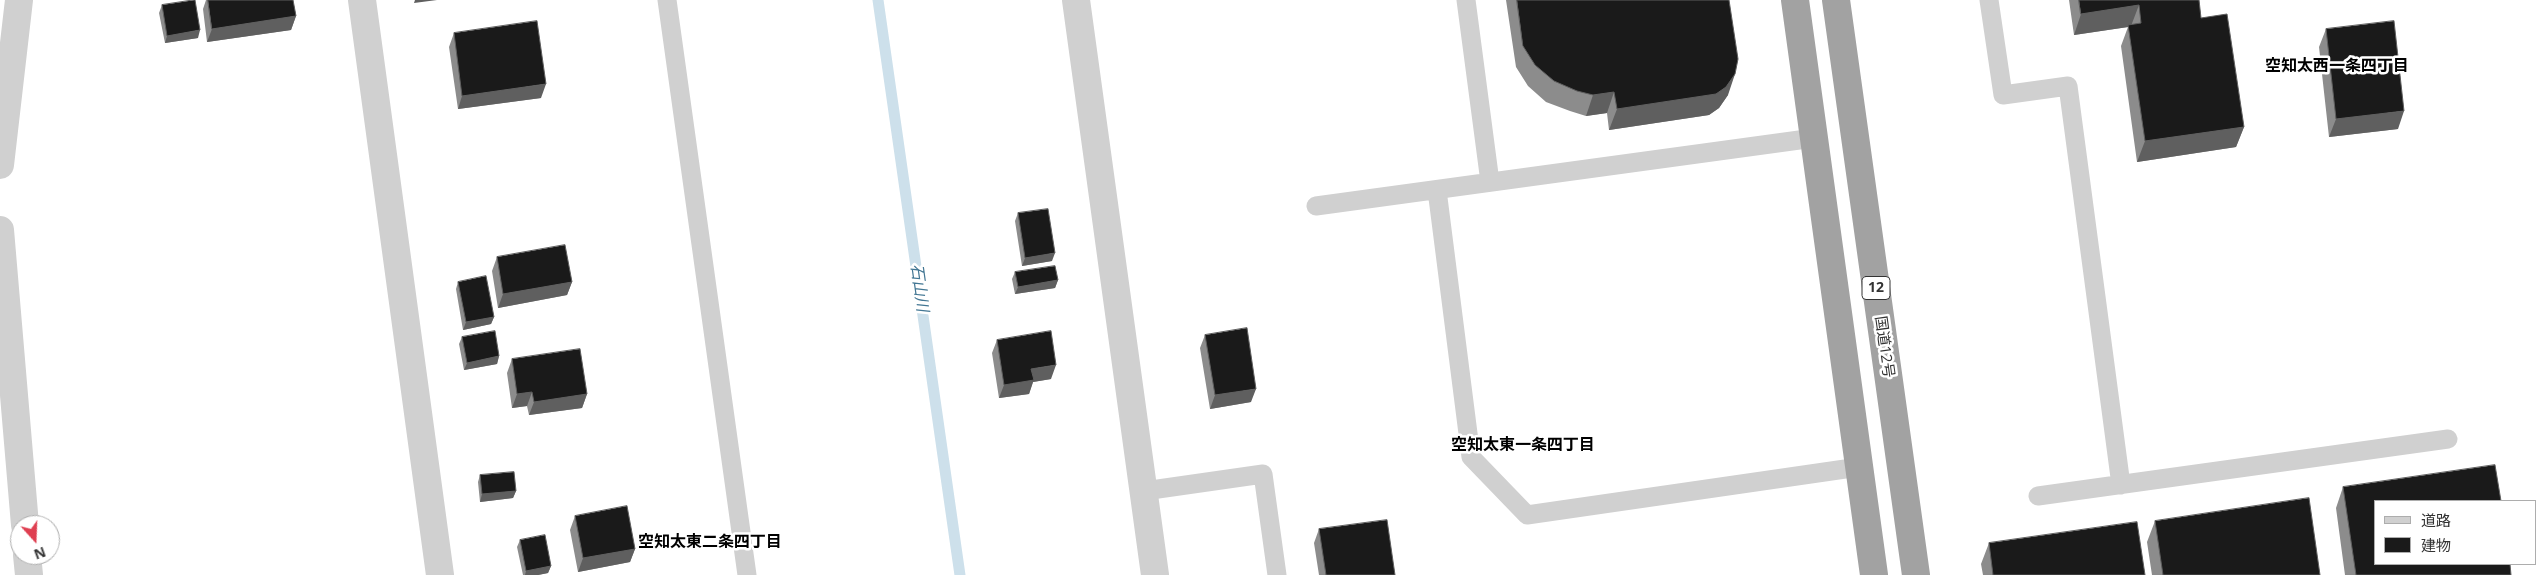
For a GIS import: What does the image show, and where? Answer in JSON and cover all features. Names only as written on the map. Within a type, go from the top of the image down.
[{"type":"highway","points":[[1795,0],[1874,575]]},
{"type":"highway","name":"国道12号","points":[[1836,0],[1916,575]]},
{"type":"street","points":[[0,165],[19,0]]},
{"type":"street","points":[[362,0],[440,575]]},
{"type":"street","points":[[1076,0],[1155,575]]},
{"type":"street","points":[[0,230],[24,515]]},
{"type":"lane","points":[[667,0],[747,575]]},
{"type":"lane","points":[[1466,0],[1490,182]]},
{"type":"lane","points":[[1989,0],[2003,95],[2068,86],[2121,485]]},
{"type":"lane","points":[[1316,206],[1814,138]]},
{"type":"lane","points":[[1437,190],[1471,457],[1527,515],[1859,467]]},
{"type":"lane","points":[[2038,496],[2448,439]]},
{"type":"lane","points":[[1144,491],[1264,474],[1277,575]]},
{"type":"building","points":[[195,0],[200,30],[167,36],[162,5]]},
{"type":"building","points":[[208,0],[293,0],[296,16],[212,29]]},
{"type":"building","points":[[1517,0],[1729,0],[1738,59],[1735,74],[1726,87],[1716,94],[1617,109],[1614,92],[1593,95],[1577,91],[1554,81],[1535,65],[1523,46]]},
{"type":"building","points":[[2079,0],[2199,0],[2201,18],[2227,14],[2244,127],[2145,141],[2128,25],[2141,23],[2139,5],[2081,14]]},
{"type":"building","points":[[537,21],[546,84],[462,96],[454,33]]},
{"type":"building","points":[[2394,21],[2404,111],[2336,119],[2326,29]]},
{"type":"building","points":[[1048,209],[1055,253],[1025,258],[1018,213]]},
{"type":"building","points":[[565,245],[572,282],[503,294],[497,257]]},
{"type":"building","points":[[1055,266],[1058,280],[1018,287],[1015,272]]},
{"type":"building","points":[[486,276],[494,317],[466,322],[458,282]]},
{"type":"building","points":[[1247,328],[1256,389],[1215,395],[1205,335]]},
{"type":"building","points":[[495,331],[499,356],[467,363],[462,337]]},
{"type":"building","points":[[1051,331],[1056,365],[1031,369],[1034,380],[1004,385],[997,340]]},
{"type":"building","points":[[580,349],[587,394],[534,402],[532,392],[517,394],[512,359]]},
{"type":"building","points":[[2495,465],[2501,500],[2374,500],[2374,565],[2510,565],[2511,575],[2356,575],[2343,487]]},
{"type":"building","points":[[514,472],[516,491],[482,494],[480,475]]},
{"type":"building","points":[[2309,498],[2320,575],[2163,575],[2155,521]]},
{"type":"building","points":[[627,506],[635,549],[583,558],[575,516]]},
{"type":"building","points":[[1387,520],[1395,575],[1326,575],[1319,529]]},
{"type":"building","points":[[2137,522],[2145,575],[1993,575],[1989,543]]},
{"type":"building","points":[[545,535],[551,566],[526,571],[520,540]]},
{"type":"waterway","name":"石山川","points":[[878,0],[960,575]]},
{"type":"district","name":"空知太西一条四丁目","points":[[2337,66]]},
{"type":"district","name":"空知太東一条四丁目","points":[[1523,445]]},
{"type":"district","name":"空知太東二条四丁目","points":[[710,542]]}]
